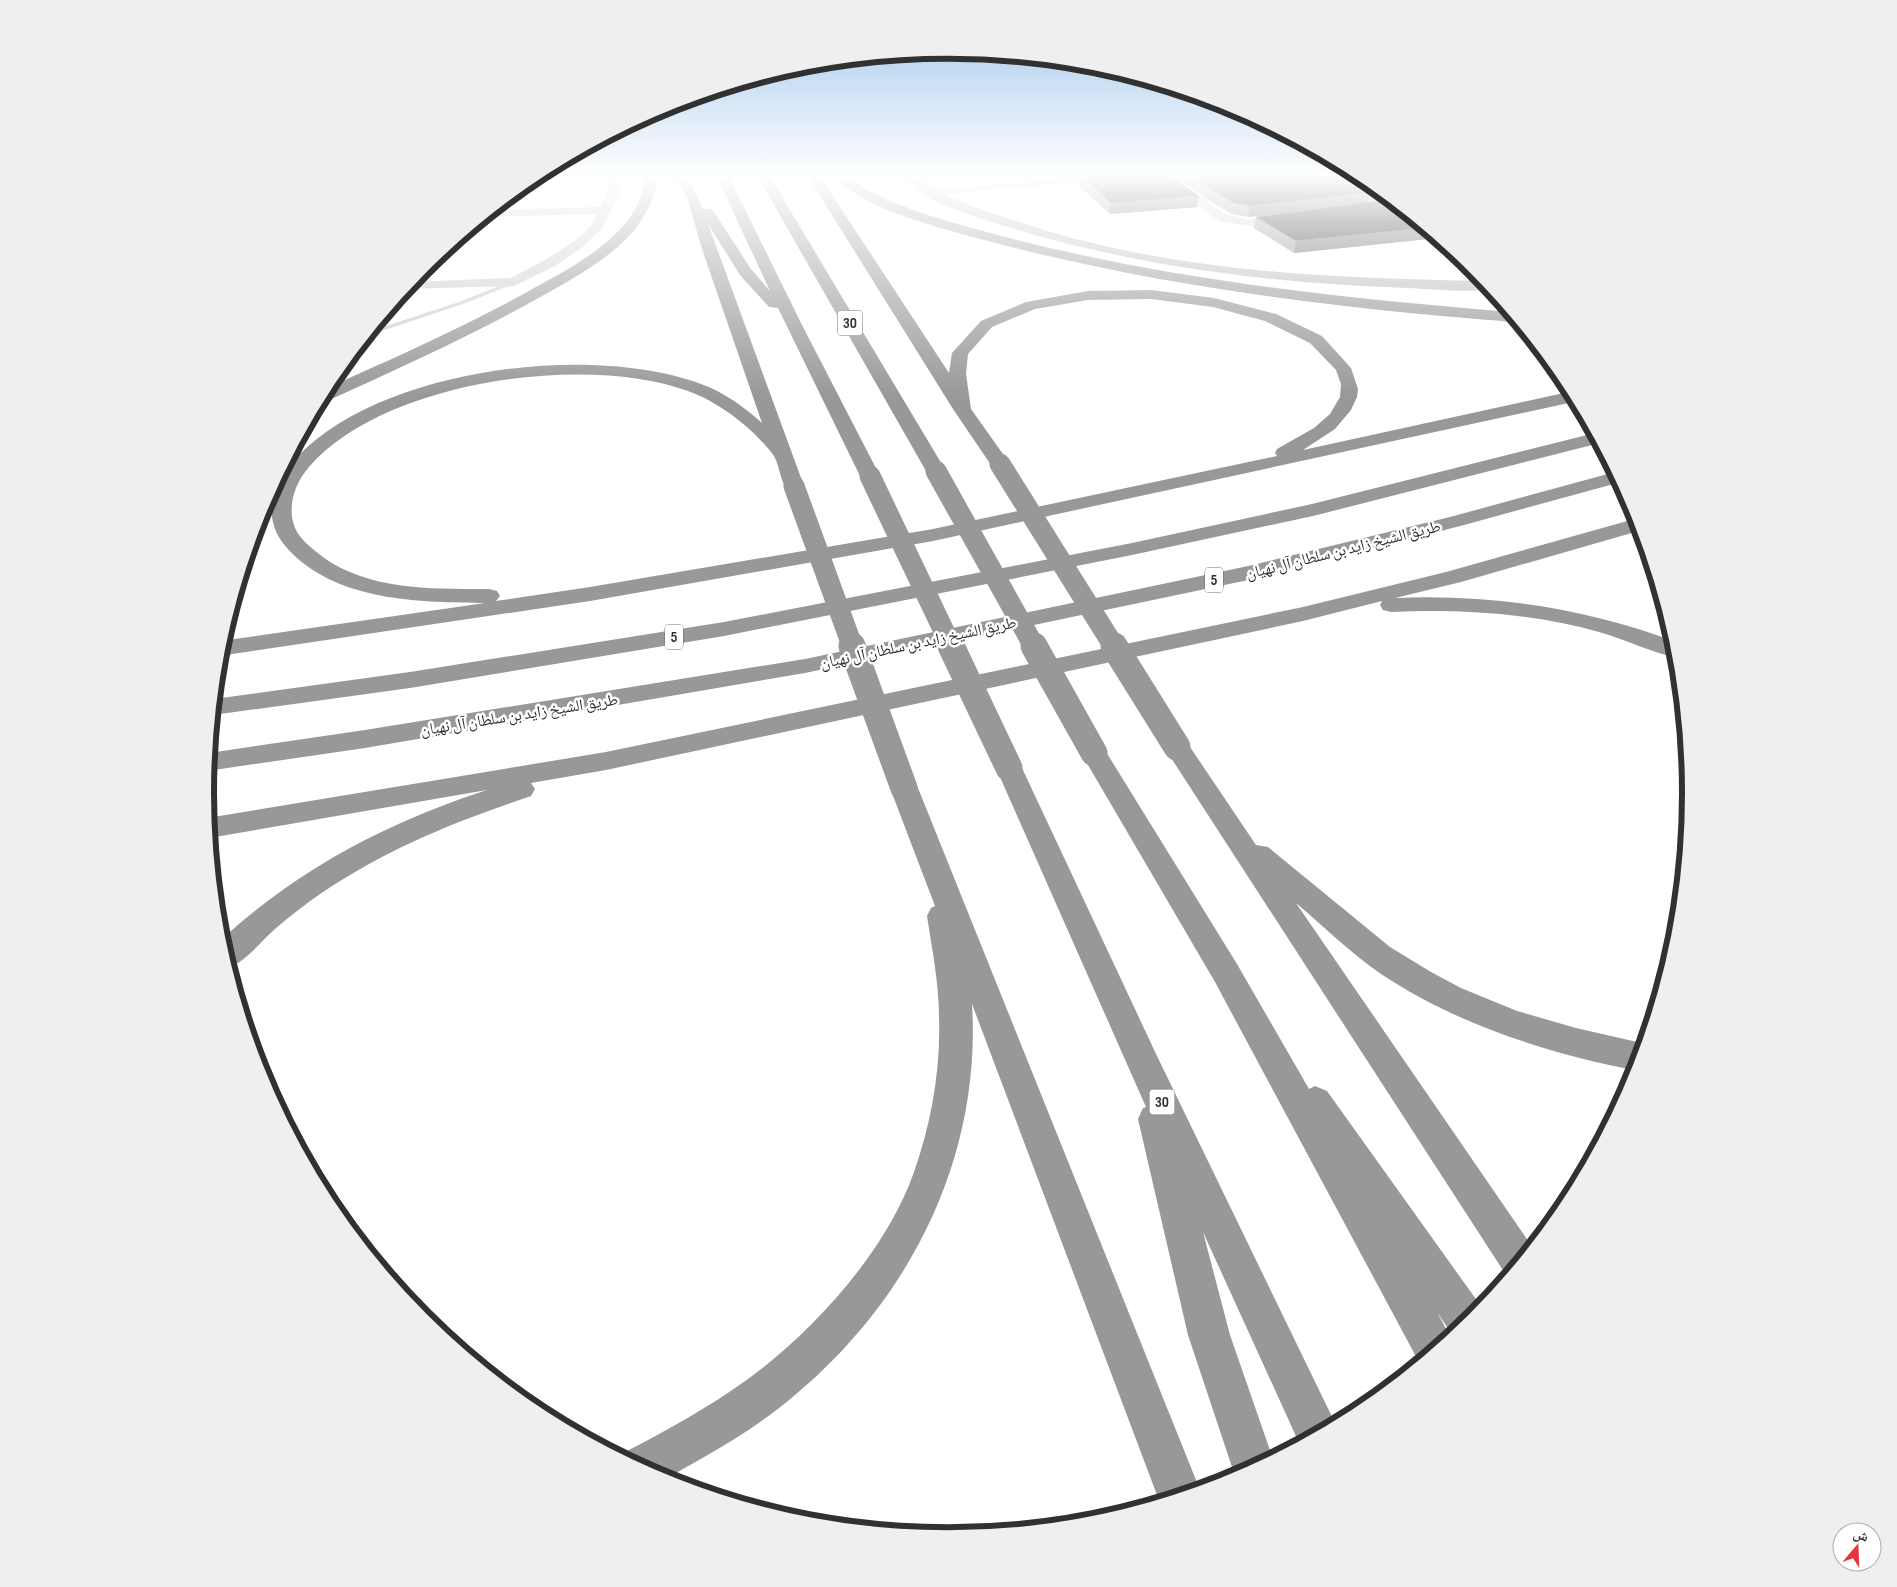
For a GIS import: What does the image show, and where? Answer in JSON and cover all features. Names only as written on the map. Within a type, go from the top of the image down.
[{"type":"highway","points":[[334,391],[483,322],[583,265],[604,249]]},
{"type":"highway","points":[[709,249],[779,450],[846,623],[904,788],[1178,1491]]},
{"type":"highway","points":[[731,249],[745,272],[794,325]]},
{"type":"highway","name":"30","points":[[758,249],[870,476],[1009,768],[1141,1059],[1316,1430]]},
{"type":"highway","name":"30","points":[[806,249],[936,471],[1094,753],[1226,973],[1433,1346]]},
{"type":"highway","points":[[861,249],[928,353],[962,410],[1000,464],[1233,835],[1430,1124],[1517,1258]]},
{"type":"highway","points":[[1040,249],[1128,268],[1281,293],[1366,304],[1507,316]]},
{"type":"highway","points":[[962,410],[957,371],[961,353],[980,330],[1007,315],[1046,302],[1100,295],[1144,294],[1210,301],[1256,313],[1306,333],[1331,351],[1348,377],[1350,392],[1348,400],[1335,420],[1316,434],[1266,464]]},
{"type":"highway","points":[[590,594],[455,595],[397,590],[359,582],[323,567],[300,550],[291,540],[284,529],[282,520],[281,510],[285,492],[294,474],[312,454],[334,436],[366,417],[401,402],[451,386],[497,376],[539,371],[588,370],[631,372],[692,386],[732,406],[779,450]]},
{"type":"highway","points":[[229,647],[590,594],[933,535],[1567,398]]},
{"type":"highway","name":"5","points":[[219,706],[410,680],[734,628],[1132,549],[1313,510],[1592,439]]},
{"type":"highway","name":"طريق الشيخ زايد بن سلطان آل نهيان","points":[[215,761],[365,739],[805,666],[1253,572],[1457,521],[1612,479]]},
{"type":"highway","points":[[215,827],[606,761],[1303,614],[1453,577],[1632,526]]},
{"type":"highway","points":[[1303,614],[1424,603],[1498,605],[1548,612],[1596,623],[1638,635],[1668,647]]},
{"type":"highway","points":[[231,951],[293,898],[316,882],[378,846],[456,811],[606,761]]},
{"type":"highway","points":[[1233,835],[1389,962],[1433,989],[1464,1004],[1536,1032],[1570,1043],[1634,1056]]},
{"type":"highway","points":[[650,1464],[674,1452],[728,1420],[768,1392],[837,1329],[864,1297],[888,1263],[913,1220],[939,1150],[949,1110],[956,1060],[956,1001],[934,863]]},
{"type":"highway","points":[[1226,973],[1464,1317]]},
{"type":"highway","points":[[1141,1059],[1209,1335],[1252,1462]]},
{"type":"street","points":[[418,286],[514,282],[550,263],[571,249]]},
{"type":"street","points":[[1105,249],[1193,265],[1265,275],[1415,285],[1478,285]]},
{"type":"lane","points":[[378,331],[461,303],[514,282]]}]
